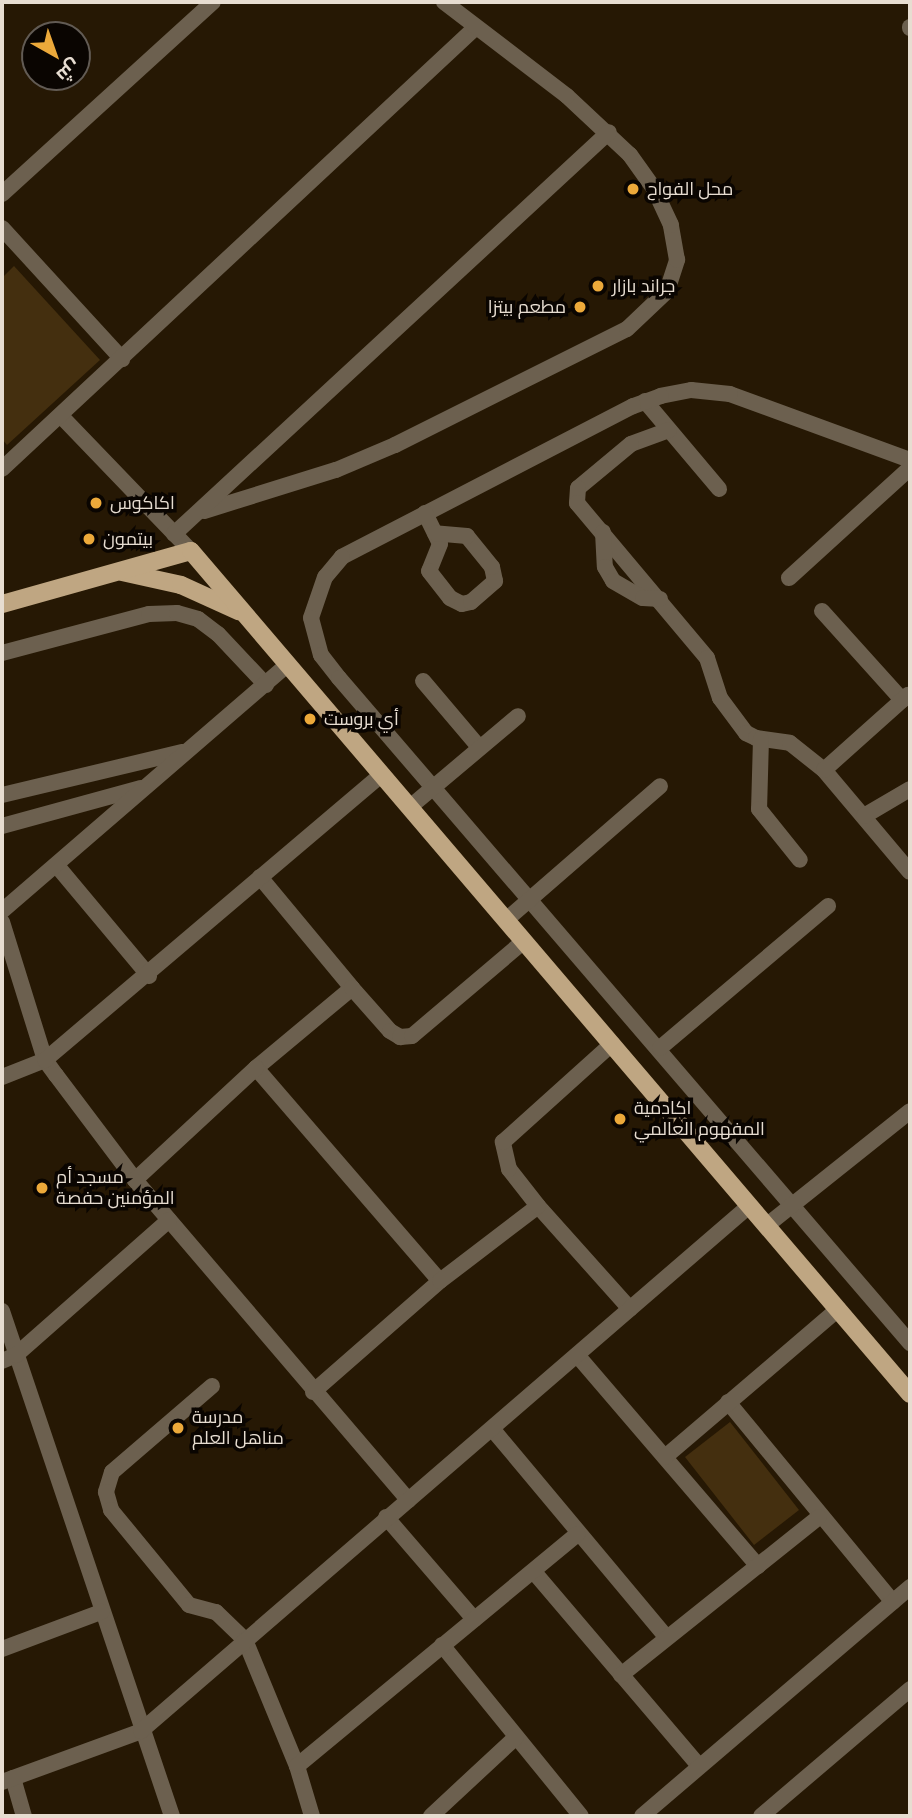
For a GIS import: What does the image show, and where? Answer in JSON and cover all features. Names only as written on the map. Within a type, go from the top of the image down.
[{"type":"main road","points":[[2,604],[191,551],[910,1394]]},
{"type":"main road","points":[[116,571],[181,585],[246,616]]},
{"type":"street","points":[[2,194],[213,2]]},
{"type":"street","points":[[204,511],[336,470],[396,445],[627,329],[650,311],[675,271],[676,245],[655,190],[609,132],[444,2]]},
{"type":"street","points":[[3,466],[61,416],[476,27]]},
{"type":"street","points":[[174,534],[204,511],[609,132]]},
{"type":"street","points":[[2,228],[121,359]]},
{"type":"street","points":[[910,460],[730,394],[691,390],[645,401],[342,557],[325,578],[311,618],[321,655],[910,1343]]},
{"type":"street","points":[[645,401],[719,489]]},
{"type":"street","points":[[61,416],[191,551]]},
{"type":"street","points":[[669,430],[636,441],[578,488],[577,503],[660,599],[711,664],[717,691],[728,712],[747,733],[761,739],[790,743],[824,770],[910,872]]},
{"type":"street","points":[[789,578],[910,468]]},
{"type":"street","points":[[425,513],[440,544],[429,571],[450,598],[462,604],[471,602],[495,581],[492,567],[467,536],[435,533]]},
{"type":"street","points":[[603,533],[601,550],[613,581],[643,598],[660,599]]},
{"type":"street","points":[[822,611],[906,696],[824,770]]},
{"type":"street","points":[[2,653],[149,614],[177,612],[198,619],[218,634],[266,685]]},
{"type":"street","points":[[2,911],[58,867],[143,788],[288,664]]},
{"type":"street","points":[[423,681],[479,747]]},
{"type":"street","points":[[410,807],[518,716]]},
{"type":"street","points":[[761,739],[759,809],[800,860]]},
{"type":"street","points":[[2,795],[186,751]]},
{"type":"street","points":[[2,1077],[46,1060],[149,976],[382,774]]},
{"type":"street","points":[[506,920],[660,786]]},
{"type":"street","points":[[2,827],[143,788]]},
{"type":"street","points":[[864,816],[910,789]]},
{"type":"street","points":[[58,867],[149,976]]},
{"type":"street","points":[[260,877],[352,988],[390,1031],[400,1037],[412,1036],[524,941]]},
{"type":"street","points":[[660,1048],[828,906]]},
{"type":"street","points":[[2,922],[46,1060],[135,1180],[313,1392],[408,1500]]},
{"type":"street","points":[[135,1180],[256,1068],[352,988]]},
{"type":"street","points":[[612,1044],[503,1142],[509,1169],[630,1310]]},
{"type":"street","points":[[256,1068],[440,1281]]},
{"type":"street","points":[[766,1226],[910,1111]]},
{"type":"street","points":[[313,1392],[440,1281],[538,1206]]},
{"type":"street","points":[[23,1816],[7,1780],[141,1731],[386,1517],[494,1431],[750,1206]]},
{"type":"street","points":[[9,1358],[169,1220]]},
{"type":"street","points":[[665,1457],[838,1309]]},
{"type":"street","points":[[2,1311],[9,1358],[172,1816]]},
{"type":"street","points":[[577,1356],[758,1566]]},
{"type":"street","points":[[212,1387],[112,1472],[106,1492],[111,1510],[189,1605],[216,1612],[245,1640],[297,1766],[312,1816]]},
{"type":"street","points":[[728,1402],[819,1517],[893,1602]]},
{"type":"street","points":[[494,1431],[577,1534],[666,1637]]},
{"type":"street","points":[[386,1517],[474,1619]]},
{"type":"street","points":[[621,1675],[819,1517]]},
{"type":"street","points":[[297,1766],[577,1534]]},
{"type":"street","points":[[534,1572],[698,1765]]},
{"type":"street","points":[[642,1816],[698,1765],[910,1587]]},
{"type":"street","points":[[2,1648],[101,1612]]},
{"type":"street","points":[[442,1645],[581,1816]]},
{"type":"street","points":[[761,1816],[910,1689]]},
{"type":"street","points":[[431,1816],[516,1737]]},
{"type":"shaded area","points":[[14,266],[100,360],[7,445],[2,439],[2,278]]},
{"type":"shaded area","points":[[730,1422],[799,1510],[754,1545],[685,1457]]},
{"type":"place","name":"محل الفواح","points":[[633,189]]},
{"type":"place","name":"جراند بازار","points":[[598,286]]},
{"type":"place","name":"مطعم بيتزا","points":[[580,307]]},
{"type":"place","name":"اكاكوس","points":[[96,503]]},
{"type":"place","name":"بيتمون","points":[[89,539]]},
{"type":"place","name":"أي بروست","points":[[310,719]]},
{"type":"place","name":"اكادمية المفهوم العالمي","points":[[620,1119]]},
{"type":"place","name":"مسجد أم المؤمنين حفصة","points":[[42,1188]]},
{"type":"place","name":"مدرسة مناهل العلم","points":[[178,1428]]}]
